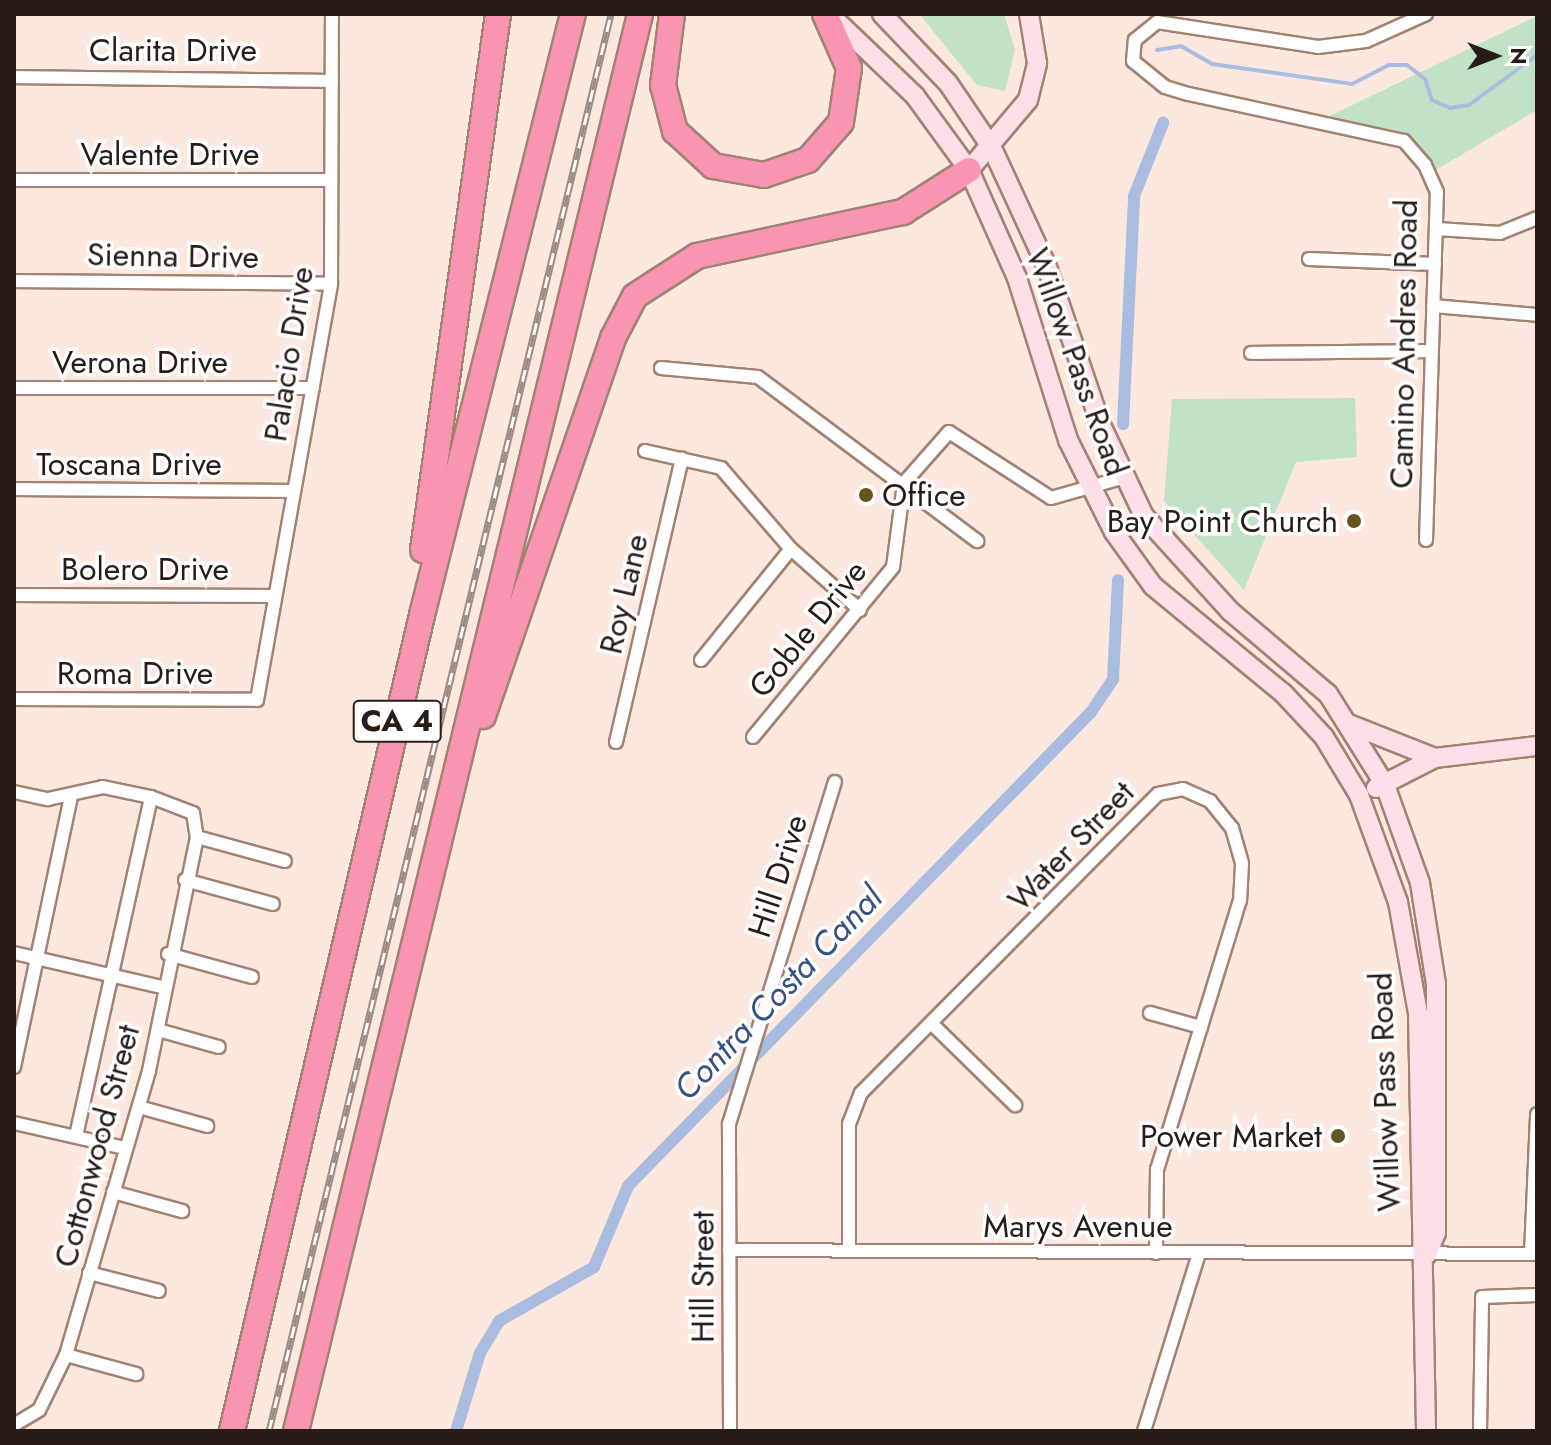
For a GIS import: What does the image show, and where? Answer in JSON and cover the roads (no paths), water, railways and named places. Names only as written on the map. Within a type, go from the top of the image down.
[{"type":"highway","points":[[422,615],[421,563],[498,14]]},
{"type":"highway","points":[[547,119],[564,14]]},
{"type":"highway","name":"CA 4","points":[[232,1431],[422,615],[573,14]]},
{"type":"highway","name":"CA 4","points":[[296,1431],[640,14]]},
{"type":"highway","points":[[672,14],[663,85],[675,131],[713,166],[764,175],[808,160],[841,122],[849,68],[827,14]]},
{"type":"highway","points":[[459,769],[495,692],[613,338],[635,296],[697,256],[880,221],[969,170]]},
{"type":"main road","name":"Willow Pass Road","points":[[827,14],[915,96],[969,170],[1017,278],[1088,487],[1153,586],[1283,693],[1324,737],[1359,795],[1398,902],[1413,978],[1427,1254],[1426,1431]]},
{"type":"main road","name":"Willow Pass Road","points":[[882,14],[948,83],[992,148],[1047,267],[1125,477],[1144,516],[1182,562],[1328,694],[1385,785],[1417,869],[1436,984],[1436,1233],[1427,1254]]},
{"type":"main road","points":[[969,170],[1019,117],[1034,82],[1029,14]]},
{"type":"main road","points":[[1347,722],[1435,758]]},
{"type":"main road","points":[[1359,795],[1435,758],[1537,746]]},
{"type":"street","name":"Palacio Drive","points":[[257,700],[331,284],[327,180],[332,14]]},
{"type":"street","name":"Camino Andres Road","points":[[1426,14],[1366,41],[1318,47],[1157,22],[1135,40],[1133,61],[1165,87],[1188,94],[1404,141],[1437,192],[1429,351],[1426,540]]},
{"type":"street","name":"Clarita Drive","points":[[14,77],[332,81]]},
{"type":"street","name":"Valente Drive","points":[[14,180],[327,180]]},
{"type":"street","points":[[1437,229],[1500,233],[1537,218]]},
{"type":"street","points":[[1309,259],[1435,264]]},
{"type":"street","name":"Sienna Drive","points":[[14,281],[331,284]]},
{"type":"street","points":[[1433,306],[1537,315]]},
{"type":"street","points":[[1251,353],[1429,351]]},
{"type":"street","points":[[661,368],[758,377],[904,483],[977,541]]},
{"type":"street","name":"Verona Drive","points":[[14,388],[313,388]]},
{"type":"street","points":[[904,483],[949,432],[1032,492],[1051,498],[1125,477]]},
{"type":"street","points":[[645,451],[721,468],[791,549],[860,610]]},
{"type":"street","name":"Roy Lane","points":[[616,742],[682,459]]},
{"type":"street","name":"Goble Drive","points":[[753,737],[893,567],[904,483]]},
{"type":"street","name":"Toscana Drive","points":[[14,489],[293,491]]},
{"type":"street","points":[[701,660],[791,549]]},
{"type":"street","name":"Bolero Drive","points":[[14,595],[275,596]]},
{"type":"street","name":"Roma Drive","points":[[14,699],[257,700]]},
{"type":"street","name":"Hill Drive","points":[[729,1124],[756,1027],[835,782]]},
{"type":"street","points":[[14,792],[71,796],[103,787],[151,797],[76,1136]]},
{"type":"street","name":"Water Street","points":[[849,1250],[849,1124],[861,1093],[933,1025],[1158,794],[1183,789],[1210,801],[1232,828],[1242,864],[1240,900],[1157,1169],[1156,1253]]},
{"type":"street","points":[[14,1067],[71,796]]},
{"type":"street","name":"Cottonwood Street","points":[[20,1422],[54,1390],[139,1107],[158,1030],[161,987],[197,837],[193,813],[151,797]]},
{"type":"street","points":[[197,837],[285,861]]},
{"type":"street","points":[[185,880],[273,904]]},
{"type":"street","points":[[14,953],[161,987]]},
{"type":"street","points":[[168,954],[252,977]]},
{"type":"street","points":[[1150,1013],[1201,1027]]},
{"type":"street","points":[[933,1025],[1015,1105]]},
{"type":"street","points":[[158,1030],[219,1047]]},
{"type":"street","points":[[139,1107],[207,1126]]},
{"type":"street","points":[[1534,1254],[1537,1114]]},
{"type":"street","points":[[14,1123],[125,1148]]},
{"type":"street","name":"Hill Street","points":[[729,1124],[730,1431]]},
{"type":"street","points":[[113,1192],[182,1211]]},
{"type":"street","name":"Marys Avenue","points":[[729,1250],[1534,1254]]},
{"type":"street","points":[[1144,1431],[1199,1253]]},
{"type":"street","points":[[89,1273],[159,1291]]},
{"type":"street","points":[[1480,1431],[1482,1297],[1537,1295]]},
{"type":"street","points":[[66,1355],[136,1374]]},
{"type":"street","points":[[20,1422],[37,1431]]},
{"type":"waterway","points":[[1157,50],[1181,46],[1212,64],[1352,84],[1389,65],[1407,65],[1425,79],[1432,100],[1450,108],[1469,105],[1537,55]]},
{"type":"waterway","name":"Contra Costa Canal","points":[[1123,424],[1134,196],[1163,123]]},
{"type":"waterway","name":"Contra Costa Canal","points":[[456,1431],[480,1353],[499,1321],[594,1267],[628,1186],[1091,712],[1113,679],[1118,580]]},
{"type":"railway","points":[[269,1431],[611,14]]},
{"type":"place","name":"Office","points":[[866,495]]},
{"type":"place","name":"Bay Point Church","points":[[1354,521]]},
{"type":"place","name":"Power Market","points":[[1338,1136]]}]
